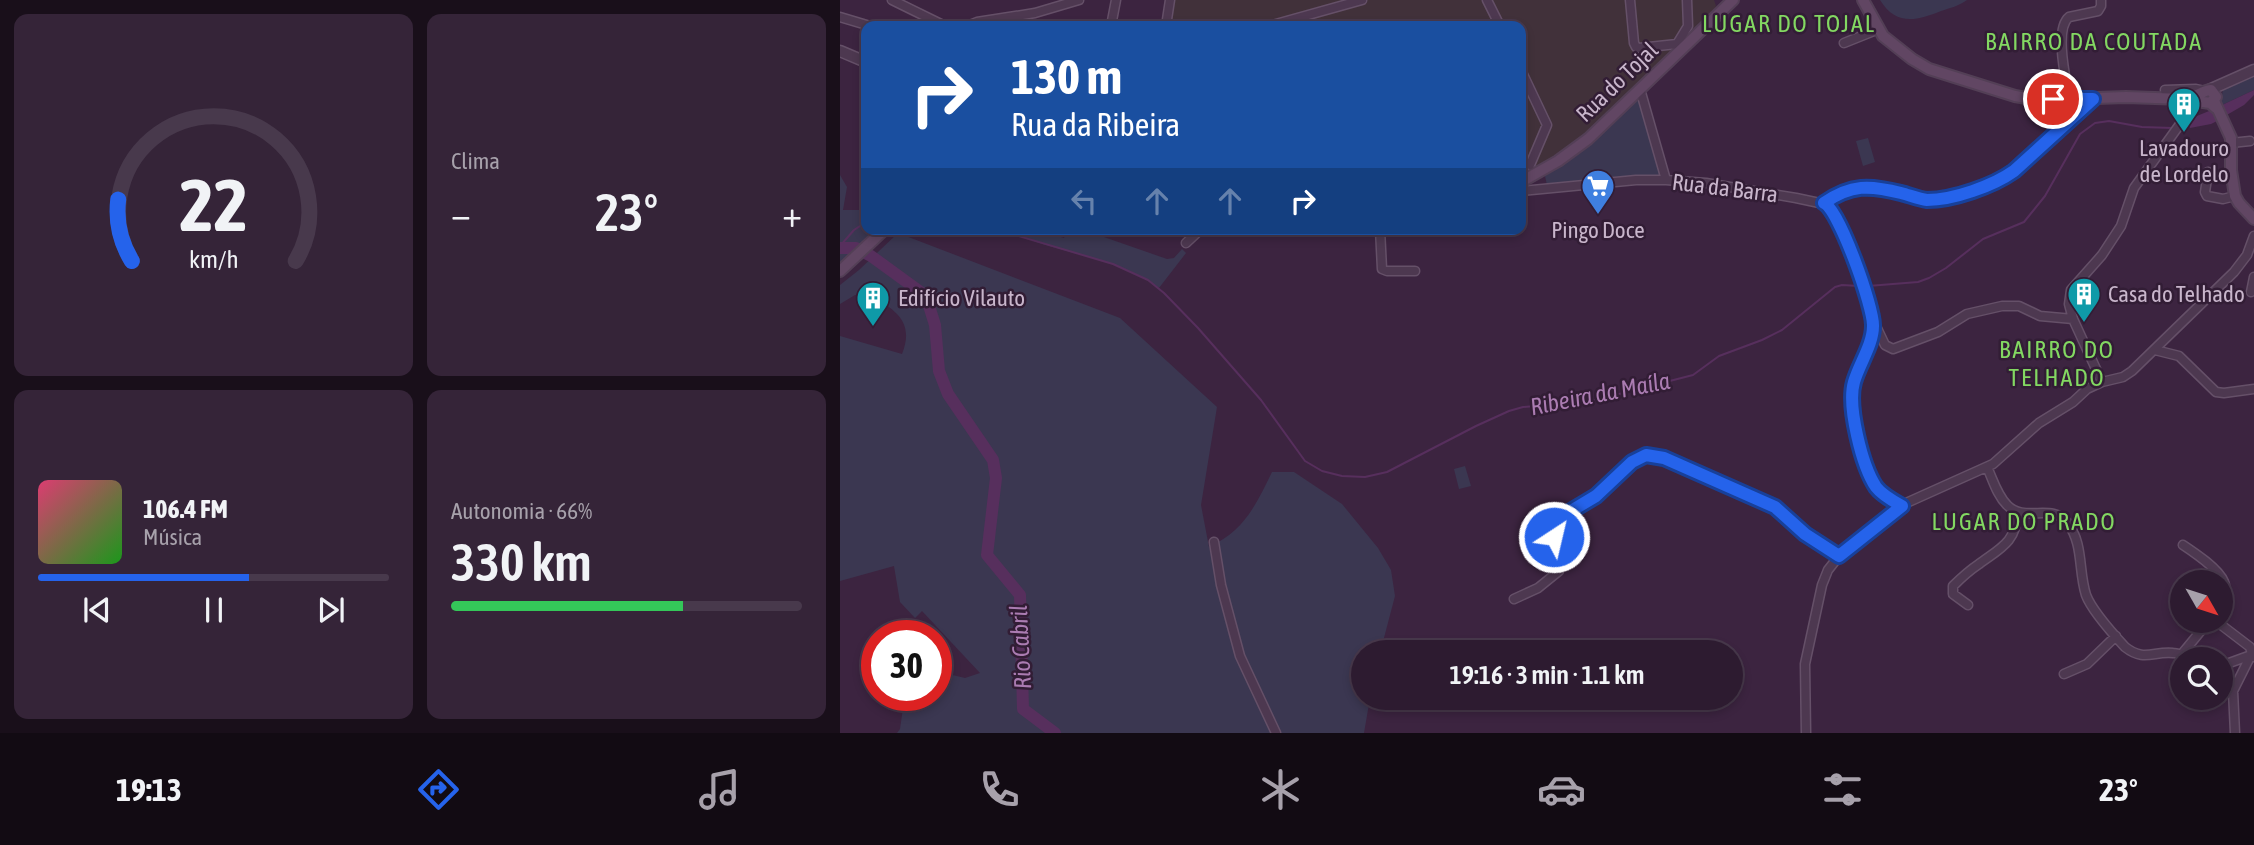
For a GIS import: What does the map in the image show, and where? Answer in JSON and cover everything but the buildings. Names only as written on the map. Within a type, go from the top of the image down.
[{"type":"main road","points":[[1863,0],[1879,29],[1895,48],[1929,69],[2027,99],[2210,98],[2225,124],[2231,143],[2235,197],[2254,219]]},
{"type":"main road","name":"Rua do Tojal","points":[[1529,175],[1579,146],[1727,2]]},
{"type":"main road","points":[[840,271],[879,235]]},
{"type":"street","points":[[892,0],[935,21]]},
{"type":"street","points":[[983,21],[1041,11],[1079,0]]},
{"type":"street","points":[[1112,21],[1116,0]]},
{"type":"street","points":[[1167,21],[1170,0]]},
{"type":"street","points":[[1287,21],[1362,0]]},
{"type":"street","points":[[1487,0],[1498,21]]},
{"type":"street","points":[[1630,0],[1634,43],[1639,48],[1673,46],[1679,42],[1688,26],[1687,0]]},
{"type":"street","points":[[2069,99],[2062,42],[2064,22],[2070,16],[2098,11],[2101,0]]},
{"type":"street","points":[[840,17],[861,23]]},
{"type":"street","points":[[1844,43],[1879,29]]},
{"type":"street","points":[[840,51],[861,60]]},
{"type":"street","points":[[2165,90],[2197,89],[2210,98],[2226,83],[2254,70]]},
{"type":"street","points":[[1526,81],[1547,125],[1529,175],[1535,190]]},
{"type":"street","points":[[1640,89],[1666,180]]},
{"type":"street","points":[[1824,203],[1844,191],[1856,188],[1889,190],[1926,200],[1950,197],[1999,180],[2014,171],[2093,99]]},
{"type":"street","points":[[2102,382],[2073,319],[2069,300],[2072,287],[2114,238],[2124,220],[2134,188],[2183,120],[2184,99]]},
{"type":"street","points":[[2231,143],[2250,141]]},
{"type":"street","points":[[2208,172],[2205,192],[2207,197],[2235,197]]},
{"type":"street","name":"Rua da Barra","points":[[1526,191],[1636,180],[1666,180],[1706,183],[1824,203]]},
{"type":"street","points":[[1824,203],[1829,205],[1849,246],[1873,321],[1889,348],[1938,332],[1967,314],[2002,306],[2020,306],[2040,316],[2073,319]]},
{"type":"street","points":[[1186,243],[1194,235]]},
{"type":"street","points":[[1380,235],[1382,269],[1415,271]]},
{"type":"street","points":[[1806,733],[1805,664],[1822,586],[1828,570],[1839,556],[1902,506],[1987,467],[2004,456],[2039,422],[2073,402],[2087,389],[2128,374],[2234,272],[2254,239]]},
{"type":"street","points":[[2251,292],[2254,277]]},
{"type":"street","points":[[1873,321],[1871,337],[1853,387],[1853,404],[1861,448],[1874,482],[1883,493],[1902,506]]},
{"type":"street","points":[[2155,349],[2179,356],[2216,392],[2254,388]]},
{"type":"street","points":[[1514,600],[1540,587],[1559,571],[1554,532],[1561,517],[1596,496],[1632,462],[1646,455],[1664,458],[1775,507],[1805,534],[1839,556]]},
{"type":"street","points":[[1987,467],[2008,507],[2017,513],[2057,515],[2067,522],[2080,552],[2087,597],[2125,647],[2137,654],[2152,656],[2170,653]]},
{"type":"street","points":[[1968,606],[1953,594],[1953,586],[1976,565],[2003,547],[2014,532],[2017,513]]},
{"type":"street","points":[[1214,542],[1221,585],[1240,656],[1276,733]]},
{"type":"street","points":[[2183,545],[2215,570]]},
{"type":"street","points":[[2233,634],[2251,648],[2253,656],[2233,691],[2235,733]]},
{"type":"street","points":[[2064,674],[2087,664],[2116,636]]},
{"type":"street","points":[[2233,662],[2253,656]]},
{"type":"shaded area","points":[[1174,0],[1714,0],[1716,6],[1713,13],[1586,137],[1526,174],[1526,21],[1170,21]]},
{"type":"shaded area","points":[[1880,0],[1967,0],[1932,14],[1907,19],[1893,14]]},
{"type":"shaded area","points":[[2254,75],[2254,90],[2220,106],[2223,89]]},
{"type":"shaded area","points":[[2254,90],[2254,95],[2244,105],[2225,116],[2220,106]]},
{"type":"shaded area","points":[[1639,98],[1661,177],[1547,185],[1545,176],[1588,147]]},
{"type":"shaded area","points":[[2214,109],[2219,120],[2190,128],[2187,120]]},
{"type":"shaded area","points":[[1868,138],[1875,162],[1863,166],[1856,141]]},
{"type":"shaded area","points":[[840,175],[847,187],[843,210],[861,210],[861,235],[871,235],[840,264]]},
{"type":"shaded area","points":[[896,235],[903,235],[1120,318],[1217,407],[1201,505],[1209,547],[1221,541],[1248,516],[1272,472],[1294,472],[1342,504],[1378,548],[1391,570],[1395,596],[1383,640],[1351,640],[1351,710],[1368,710],[1364,733],[897,733],[903,711],[952,711],[952,675],[965,678],[980,673],[952,643],[952,620],[930,620],[922,611],[915,618],[900,602],[894,566],[840,581],[840,336],[902,354],[906,333],[894,311],[869,294],[855,295],[840,304],[840,285]]},
{"type":"shaded area","points":[[1020,235],[1055,235],[1064,238],[1065,235],[1098,235],[1167,259],[1174,258],[1182,249],[1186,253],[1159,288],[1115,265]]},
{"type":"shaded area","points":[[1465,466],[1471,486],[1459,489],[1454,469]]},
{"type":"waterway","name":"Ribeira da Maíla","points":[[1868,286],[1918,282],[1929,278],[1983,239],[2024,222],[2045,196],[2080,134],[2095,123],[2109,121],[2142,127],[2173,128]]},
{"type":"waterway","name":"Ribeira da Maíla","points":[[840,246],[861,225]]},
{"type":"waterway","name":"Ribeira da Maíla","points":[[1015,235],[1113,264],[1148,280],[1198,328],[1261,400],[1305,461],[1322,471],[1342,476],[1365,477],[1387,472],[1509,411],[1523,407],[1592,401],[1693,375],[1719,356],[1782,330],[1835,287],[1859,286]]},
{"type":"waterway","name":"Rio Cabril","points":[[840,248],[856,248],[871,256],[926,296],[935,325],[939,371],[948,394],[993,460],[996,478],[987,555],[1020,595],[1023,709],[1055,733]]},
{"type":"place","name":"Lavadouro de Lordelo","points":[[2184,134]]},
{"type":"place","name":"Pingo Doce","points":[[1598,216]]},
{"type":"place","name":"Casa do Telhado","points":[[2084,324]]},
{"type":"place","name":"Edifício Vilauto","points":[[873,328]]},
{"type":"district","name":"LUGAR DO TOJAL","points":[[1789,24]]},
{"type":"district","name":"BAIRRO DA COUTADA","points":[[2094,42]]},
{"type":"district","name":"BAIRRO DO TELHADO","points":[[2057,364]]},
{"type":"district","name":"LUGAR DO PRADO","points":[[2024,522]]},
{"type":"route","points":[[1554,537],[1554,529],[1561,517],[1596,496],[1632,462],[1646,455],[1664,458],[1775,507],[1805,534],[1839,556],[1902,506],[1876,487],[1861,448],[1852,392],[1872,332],[1872,315],[1849,246],[1831,208],[1824,203],[1835,195],[1856,188],[1889,190],[1926,200],[1950,197],[1999,180],[2014,171],[2093,99],[2053,99]]}]
